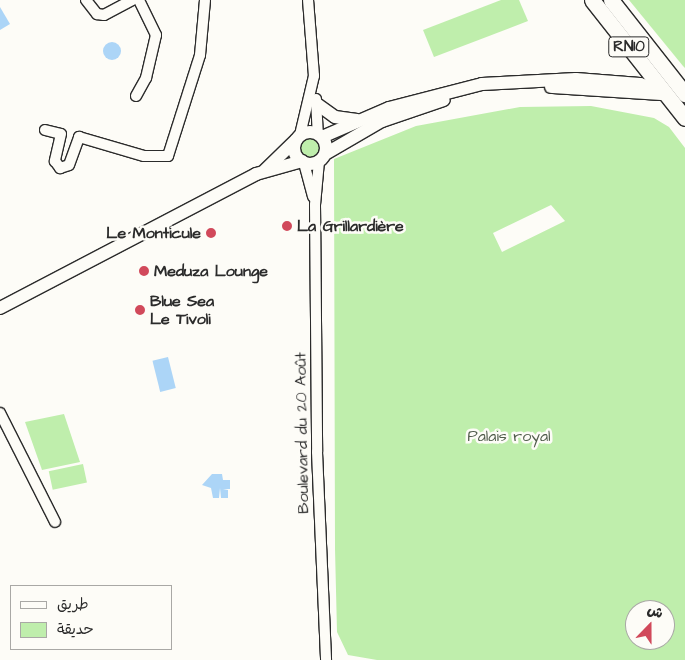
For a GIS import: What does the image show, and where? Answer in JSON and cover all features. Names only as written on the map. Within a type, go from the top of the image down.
[{"type":"main road","name":"RN10","points":[[592,0],[685,118]]},
{"type":"main road","name":"RN10","points":[[611,0],[685,95]]},
{"type":"street","points":[[86,0],[97,14],[104,15],[132,0]]},
{"type":"street","points":[[136,96],[146,78],[156,35],[139,0]]},
{"type":"street","points":[[45,130],[61,134],[55,161],[60,168],[69,165],[79,137],[144,156],[168,156],[200,55],[205,0]]},
{"type":"street","points":[[308,0],[322,158]]},
{"type":"street","points":[[261,173],[298,137],[320,135],[357,120],[435,94],[506,82],[600,81],[640,84],[666,94]]},
{"type":"street","points":[[303,162],[294,152],[314,83]]},
{"type":"street","points":[[0,308],[261,173],[322,158],[382,121],[478,93],[549,87],[685,95]]},
{"type":"street","points":[[317,104],[335,117],[357,120]]},
{"type":"street","name":"Boulevard du 20 Août","points":[[322,158],[315,205],[317,452],[326,655]]},
{"type":"street","name":"Boulevard du 20 Août","points":[[303,162],[315,205]]},
{"type":"street","points":[[0,413],[55,522]]},
{"type":"street","points":[[326,655],[335,660]]},
{"type":"green space","points":[[501,0],[519,0],[528,21],[434,57],[423,30]]},
{"type":"green space","points":[[629,0],[685,0],[685,68],[683,66]]},
{"type":"green space","name":"Palais royal","points":[[591,106],[654,118],[669,127],[685,148],[685,660],[377,660],[348,655],[337,632],[334,159],[416,126],[520,107]],"holes":[[[551,205],[565,221],[502,252],[493,233]]]},
{"type":"green space","points":[[310,138],[317,141],[320,148],[317,155],[310,158],[303,155],[300,148],[303,141]]},
{"type":"green space","points":[[64,414],[80,462],[42,470],[25,422]]},
{"type":"green space","points":[[83,464],[87,483],[53,490],[49,471]]},
{"type":"water","points":[[0,7],[10,24],[0,30]]},
{"type":"water","points":[[112,42],[118,45],[121,51],[118,57],[112,60],[106,57],[103,51],[106,45]]},
{"type":"water","points":[[168,357],[176,388],[160,392],[152,361]]},
{"type":"water","points":[[212,474],[222,474],[223,480],[230,480],[230,489],[223,489],[228,490],[228,498],[221,498],[220,488],[219,498],[213,498],[211,488],[202,485]]},
{"type":"place","name":"La Grillardière","points":[[287,226]]},
{"type":"place","name":"Le Monticule","points":[[211,233]]},
{"type":"place","name":"Meduza Lounge","points":[[144,271]]},
{"type":"place","name":"Blue Sea Le Tivoli","points":[[140,310]]}]
